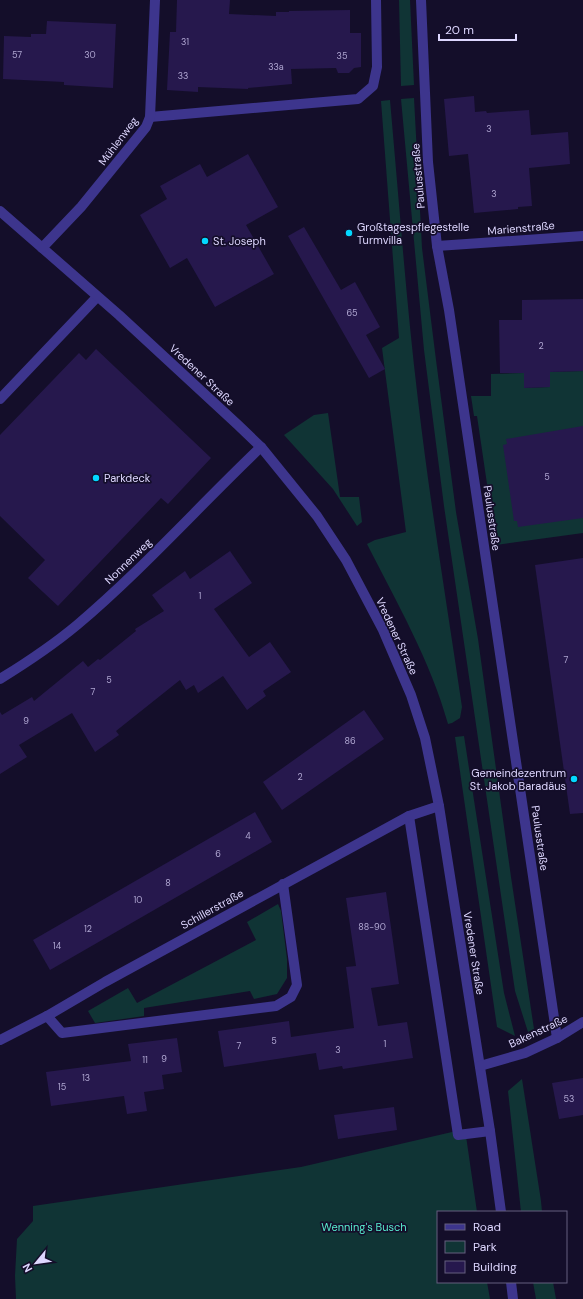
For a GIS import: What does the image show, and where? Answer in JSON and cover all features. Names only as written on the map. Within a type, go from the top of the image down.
[{"type":"street","name":"Mühlenweg","points":[[42,248],[81,207],[146,127],[150,117],[155,0]]},
{"type":"street","points":[[150,117],[358,99],[372,86],[377,67],[376,0]]},
{"type":"street","name":"Paulusstraße","points":[[421,0],[428,162],[437,246],[449,310],[558,1038]]},
{"type":"street","name":"Vredener Straße","points":[[0,211],[119,315],[261,447],[317,516],[346,560],[383,630],[411,695],[425,738],[439,806],[490,1131],[501,1211]]},
{"type":"street","name":"Marienstraße","points":[[437,246],[583,236]]},
{"type":"street","points":[[0,399],[97,297]]},
{"type":"street","name":"Nonnenweg","points":[[0,679],[26,663],[82,620],[126,581],[261,447]]},
{"type":"street","name":"Schillerstraße","points":[[0,1040],[48,1016],[105,982],[409,816],[439,806]]},
{"type":"street","points":[[409,816],[458,1135],[490,1131]]},
{"type":"street","points":[[48,1016],[62,1033],[276,1006],[291,997],[298,985],[283,884]]},
{"type":"street","name":"Bakenstraße","points":[[480,1066],[525,1053],[558,1038],[583,1022]]},
{"type":"street","points":[[511,1283],[513,1299]]},
{"type":"green space","points":[[399,0],[410,0],[414,85],[401,86]]},
{"type":"green space","points":[[414,98],[422,248],[456,512],[478,639],[534,1029],[528,1032],[515,991],[444,506],[424,350],[401,99]]},
{"type":"green space","points":[[390,100],[406,288],[418,400],[433,516],[462,707],[460,718],[448,724],[441,701],[423,655],[367,544],[375,540],[406,532],[382,348],[399,338],[381,101]]},
{"type":"green space","points":[[583,371],[583,533],[496,545],[477,416],[474,416],[471,396],[491,396],[491,374],[524,373],[524,388],[550,387],[550,372]]},
{"type":"green space","points":[[328,413],[340,497],[359,497],[362,522],[357,526],[333,489],[284,435],[314,415]]},
{"type":"green space","points":[[464,736],[504,993],[515,1036],[497,1027],[455,737]]},
{"type":"green space","points":[[278,904],[281,911],[287,959],[287,978],[277,994],[254,999],[250,991],[144,1008],[144,1016],[95,1023],[88,1011],[128,988],[137,1003],[256,940],[247,922]]},
{"type":"green space","points":[[522,1079],[542,1211],[521,1211],[508,1091]]},
{"type":"green space","name":"Wenning's Busch","points":[[465,1129],[477,1211],[437,1211],[437,1283],[487,1283],[490,1299],[16,1299],[15,1276],[17,1239],[33,1221],[33,1206],[301,1167]]},
{"type":"green space","points":[[533,1283],[553,1283],[556,1299],[536,1299]]},
{"type":"building","points":[[177,0],[230,0],[229,14],[276,16],[276,12],[350,10],[350,33],[361,33],[361,67],[354,68],[349,73],[338,73],[336,68],[291,69],[292,84],[248,89],[198,87],[198,92],[167,90],[170,32],[176,32]]},
{"type":"building","points":[[47,21],[116,24],[113,88],[64,85],[64,82],[3,79],[4,36],[31,37],[31,34],[46,34]]},
{"type":"building","points":[[474,96],[475,112],[486,111],[487,113],[529,110],[531,135],[568,132],[570,164],[529,168],[532,206],[518,207],[518,209],[474,213],[468,154],[449,156],[444,99]]},
{"type":"building","name":"St. Joseph","points":[[248,154],[278,207],[246,225],[274,274],[215,307],[187,258],[170,268],[140,215],[167,199],[160,186],[200,164],[207,177]]},
{"type":"building","points":[[304,227],[341,290],[355,282],[380,327],[366,335],[385,369],[369,378],[288,236]]},
{"type":"building","points":[[583,299],[583,371],[550,372],[550,387],[524,388],[524,373],[500,373],[499,320],[522,320],[522,300]]},
{"type":"building","name":"Parkdeck","points":[[96,349],[211,458],[168,504],[161,498],[58,606],[28,578],[45,560],[0,516],[0,435],[79,353],[86,360]]},
{"type":"building","points":[[583,426],[583,518],[518,527],[517,521],[514,521],[503,445],[507,444],[506,439]]},
{"type":"building","points":[[230,551],[252,583],[214,609],[249,657],[270,642],[291,672],[263,691],[266,696],[247,710],[223,676],[198,693],[194,685],[186,690],[180,680],[116,731],[119,735],[95,752],[72,713],[19,745],[27,757],[0,774],[0,712],[2,715],[32,697],[34,701],[83,661],[88,667],[98,659],[100,660],[136,631],[135,629],[164,611],[152,595],[185,571],[190,579]]},
{"type":"building","points":[[583,558],[583,813],[570,814],[535,565]]},
{"type":"building","points":[[364,710],[384,739],[282,810],[263,782]]},
{"type":"building","points":[[255,812],[272,842],[50,970],[33,940]]},
{"type":"building","points":[[386,892],[399,984],[371,988],[378,1026],[407,1022],[413,1058],[343,1069],[342,1066],[319,1070],[316,1053],[224,1067],[218,1031],[289,1021],[291,1037],[354,1028],[346,967],[356,966],[346,898]]},
{"type":"building","points":[[177,1038],[182,1072],[162,1075],[164,1089],[144,1092],[147,1111],[127,1114],[124,1096],[51,1106],[46,1072],[131,1061],[128,1044]]},
{"type":"building","points":[[583,1078],[583,1115],[559,1119],[552,1083]]},
{"type":"building","points":[[394,1107],[397,1130],[338,1139],[334,1115]]},
{"type":"place","name":"Großtagespflegestelle Turmvilla","points":[[349,233]]},
{"type":"place","name":"St. Joseph","points":[[205,241]]},
{"type":"place","name":"Parkdeck","points":[[96,478]]},
{"type":"place","name":"Gemeindezentrum St. Jakob Baradäus","points":[[574,779]]}]
